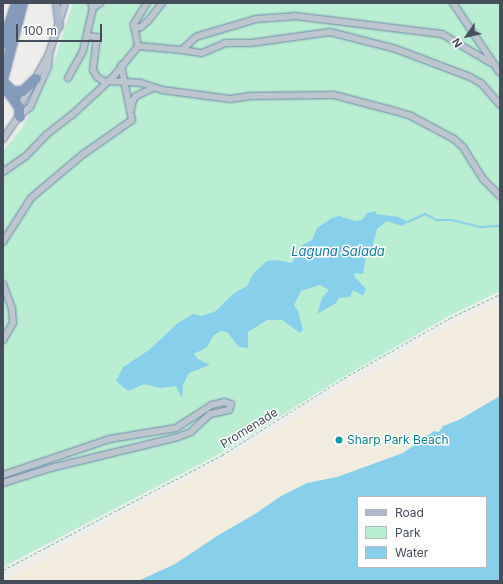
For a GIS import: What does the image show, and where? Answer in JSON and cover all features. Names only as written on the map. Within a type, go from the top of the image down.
[{"type":"highway","points":[[3,42],[16,3]]},
{"type":"highway","points":[[19,116],[18,107],[5,90],[3,80],[22,3]]},
{"type":"highway","points":[[3,80],[12,91],[22,91],[36,78]]},
{"type":"main road","points":[[56,3],[59,26]]},
{"type":"street","points":[[19,116],[22,102],[49,54],[65,3]]},
{"type":"street","points":[[68,78],[77,65],[87,36],[92,5],[100,3]]},
{"type":"street","points":[[138,46],[134,28],[137,18],[147,3]]},
{"type":"street","points":[[134,28],[141,27],[148,21],[162,3]]},
{"type":"street","points":[[453,3],[491,63],[500,73]]},
{"type":"street","points":[[182,50],[196,37],[202,35],[256,19],[295,16],[442,34],[491,63]]},
{"type":"street","points":[[138,46],[202,53],[225,43],[251,43],[330,32],[396,49],[470,78],[481,83],[500,105]]},
{"type":"street","points":[[87,36],[97,38],[94,70],[97,77],[106,81],[141,83],[153,88],[230,99],[251,96],[334,96],[411,116],[454,139],[463,147],[484,180],[500,196]]},
{"type":"street","points":[[3,172],[26,156],[46,135],[72,115],[138,46]]},
{"type":"street","points":[[3,139],[19,116],[30,107],[43,81],[48,67],[49,54]]},
{"type":"street","points":[[3,242],[28,202],[82,155],[128,125],[132,120],[121,65]]},
{"type":"street","points":[[131,111],[133,100],[153,88]]},
{"type":"street","points":[[3,284],[12,309],[13,323],[3,340]]},
{"type":"street","points":[[3,475],[110,439],[176,428],[216,404],[224,402],[231,404],[229,410],[210,414],[191,432],[178,437],[51,468],[3,484]]},
{"type":"path","name":"Promenade","points":[[3,570],[222,455],[344,378],[450,318],[500,294]]},
{"type":"green space","points":[[73,3],[500,3],[500,291],[449,316],[343,377],[221,453],[3,567],[3,151],[22,128],[51,71]]},
{"type":"sand","name":"Sharp Park Beach","points":[[500,302],[500,396],[459,420],[443,426],[439,432],[433,431],[403,453],[337,477],[307,483],[281,496],[175,564],[138,581],[3,581],[245,447],[451,325]]},
{"type":"water","name":"Laguna Salada","points":[[376,211],[376,214],[399,217],[408,222],[402,226],[387,221],[377,229],[372,248],[366,256],[363,274],[355,273],[354,276],[366,289],[363,296],[353,290],[350,297],[339,298],[336,303],[317,314],[322,298],[329,290],[320,285],[301,291],[294,305],[298,311],[303,330],[300,333],[282,320],[267,320],[248,332],[248,348],[239,347],[227,332],[221,331],[213,336],[207,347],[194,354],[198,359],[210,365],[189,373],[183,385],[182,398],[176,386],[160,388],[144,384],[128,391],[116,381],[123,367],[149,350],[178,323],[193,314],[202,316],[216,311],[233,294],[247,286],[253,274],[267,261],[275,260],[292,263],[301,246],[312,240],[317,228],[332,218],[339,216],[355,221],[362,220],[367,213]]},
{"type":"water","points":[[500,396],[500,581],[138,581],[175,564],[281,496],[307,483],[337,477],[403,453],[434,431],[439,432],[443,426],[459,420]]},
{"type":"waterway","points":[[408,222],[425,214],[437,220],[452,220],[481,227],[500,226]]},
{"type":"place","name":"Sharp Park Beach","points":[[339,440]]}]
